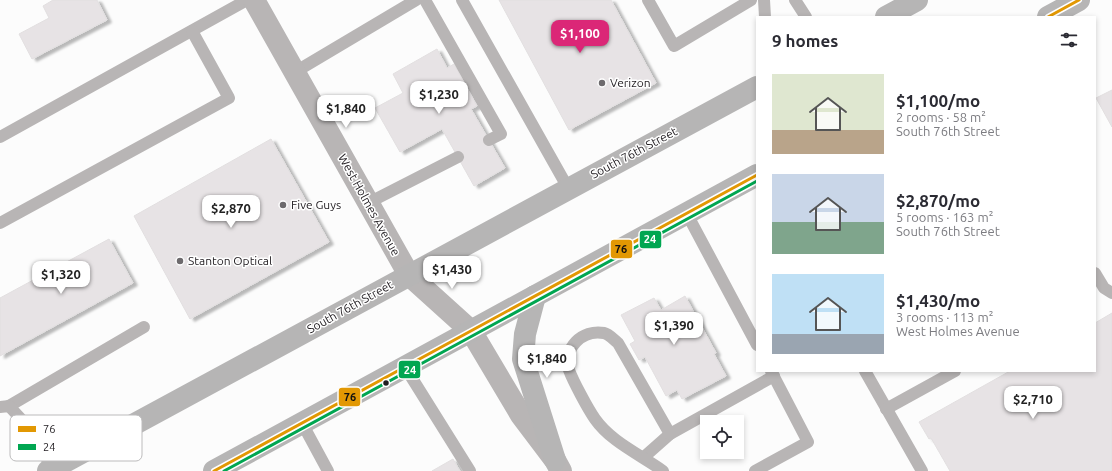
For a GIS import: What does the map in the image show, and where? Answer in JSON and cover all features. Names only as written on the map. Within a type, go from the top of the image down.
[{"type":"main road","points":[[1050,16],[1079,0]]},
{"type":"main road","name":"South 76th Street","points":[[142,423],[568,188],[756,88]]},
{"type":"main road","points":[[214,471],[756,177]]},
{"type":"main road","points":[[535,296],[525,334],[523,359],[558,466]]},
{"type":"main road","name":"South 76th Street","points":[[60,468],[73,461]]},
{"type":"street","name":"West Holmes Avenue","points":[[254,0],[409,275],[472,331],[521,415],[558,466]]},
{"type":"lane","points":[[0,137],[247,0]]},
{"type":"lane","points":[[295,72],[416,0]]},
{"type":"lane","points":[[426,0],[501,134],[489,140]]},
{"type":"lane","points":[[462,0],[568,188]]},
{"type":"lane","points":[[648,0],[674,46],[751,0]]},
{"type":"lane","points":[[764,0],[766,16]]},
{"type":"lane","points":[[795,0],[805,16]]},
{"type":"lane","points":[[0,223],[229,98],[192,31]]},
{"type":"lane","points":[[368,203],[458,157]]},
{"type":"lane","points":[[687,214],[756,343]]},
{"type":"lane","points":[[1096,274],[1106,289]]},
{"type":"lane","points":[[15,415],[5,406],[144,327]]},
{"type":"lane","points":[[663,471],[609,435],[595,419],[569,369],[570,352],[577,338],[591,333],[605,333],[618,344],[670,434]]},
{"type":"lane","points":[[405,367],[470,471]]},
{"type":"lane","points":[[866,372],[922,471]]},
{"type":"lane","points":[[886,409],[953,372]]},
{"type":"lane","points":[[644,457],[670,434],[772,374],[808,442],[756,471]]},
{"type":"lane","points":[[302,423],[328,471]]},
{"type":"building","points":[[53,0],[97,0],[107,20],[32,59],[19,34],[49,18],[43,6]]},
{"type":"building","points":[[499,0],[611,0],[656,83],[569,130]]},
{"type":"building","points":[[437,49],[447,68],[454,64],[477,106],[471,109],[505,168],[474,186],[442,129],[400,152],[375,108],[403,93],[393,74]]},
{"type":"building","points":[[1112,90],[1112,127],[1096,98]]},
{"type":"building","points":[[271,139],[329,242],[190,319],[134,216]]},
{"type":"building","points":[[109,239],[133,283],[0,356],[0,298]]},
{"type":"building","points":[[685,296],[716,353],[714,354],[726,376],[682,399],[677,390],[666,396],[645,357],[639,360],[630,344],[635,341],[621,315],[654,298],[661,310]]},
{"type":"building","points":[[1112,313],[1112,471],[950,471],[931,438],[929,439],[919,422],[1008,372],[1096,372],[1096,322]]},
{"type":"building","points":[[453,459],[460,471],[432,471]]},
{"type":"transit line","name":"76","points":[[1050,16],[1079,0]]},
{"type":"transit line","name":"76","points":[[214,471],[756,176]]},
{"type":"transit line","name":"24","points":[[224,471],[756,182]]},
{"type":"place","name":"Verizon","points":[[602,83]]},
{"type":"place","name":"Five Guys","points":[[283,205]]},
{"type":"place","name":"Stanton Optical","points":[[180,261]]}]
